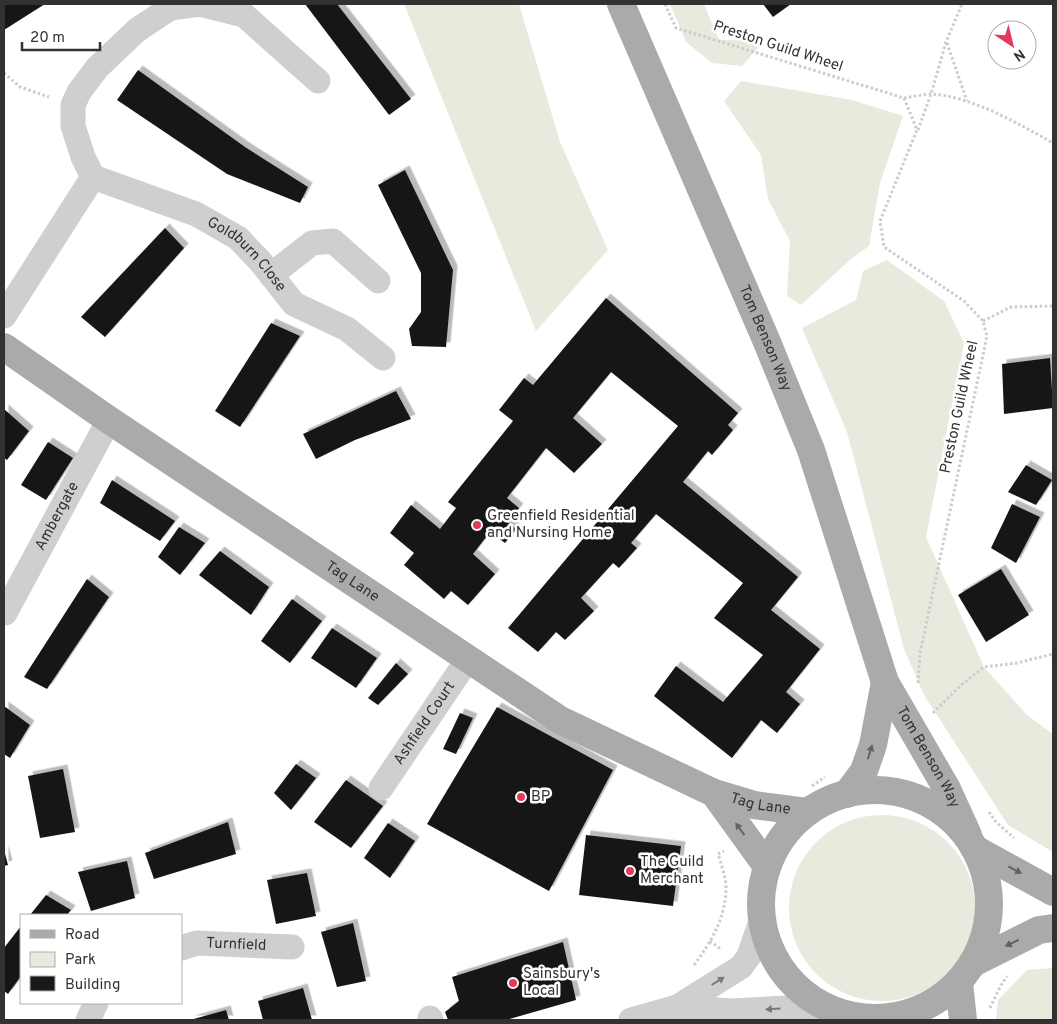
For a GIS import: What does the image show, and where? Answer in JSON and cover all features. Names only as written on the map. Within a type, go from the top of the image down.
[{"type":"main road","name":"Tom Benson Way","points":[[621,4],[759,324],[811,450],[885,682],[947,789],[986,871],[991,911],[981,950],[966,973]]},
{"type":"main road","name":"Tag Lane","points":[[4,346],[109,420],[560,720],[714,793],[754,806],[807,812]]},
{"type":"main road","name":"Tom Benson Way","points":[[847,794],[864,771],[873,745],[885,682]]},
{"type":"main road","points":[[1053,892],[972,842],[939,808],[901,792],[863,789],[824,800],[795,821],[766,865],[761,884],[761,920],[772,955],[792,985],[822,1006],[856,1018],[892,1018],[927,1007],[966,973],[1038,930],[1053,928]]},
{"type":"main road","name":"Tag Lane","points":[[714,793],[766,865]]},
{"type":"main road","points":[[963,1020],[966,973]]},
{"type":"street","points":[[4,316],[94,177],[83,156],[73,126],[73,105],[79,92],[97,68],[137,30],[170,8],[200,4],[244,15],[318,81]]},
{"type":"street","name":"Goldburn Close","points":[[94,177],[196,214],[238,238],[272,275],[294,304],[348,329],[382,358]]},
{"type":"street","points":[[272,275],[312,243],[333,241],[378,281]]},
{"type":"street","name":"Ambergate","points":[[5,613],[109,420]]},
{"type":"street","name":"Ashfield Court","points":[[381,788],[468,659]]},
{"type":"street","points":[[631,1020],[677,1007],[740,967],[749,956],[761,920]]},
{"type":"street","name":"Turnfield","points":[[182,948],[197,944],[292,947]]},
{"type":"street","points":[[88,1020],[96,1004]]},
{"type":"street","points":[[677,1007],[732,1011],[822,1006]]},
{"type":"path","name":"Preston Guild Wheel","points":[[665,4],[676,28],[904,98]]},
{"type":"path","name":"Preston Guild Wheel","points":[[920,653],[987,336],[983,321],[964,301],[884,247],[880,221],[931,94],[946,42],[962,4]]},
{"type":"path","points":[[946,42],[967,101]]},
{"type":"path","points":[[4,73],[20,87],[73,105]]},
{"type":"path","points":[[917,130],[904,98],[931,94],[967,101],[1009,119],[1053,143]]},
{"type":"path","points":[[983,321],[1011,307],[1053,306]]},
{"type":"path","points":[[930,716],[960,686],[984,668],[1017,663],[1053,654]]},
{"type":"path","points":[[691,970],[715,934],[723,909],[726,884],[718,854],[747,839]]},
{"type":"green space","points":[[404,4],[519,4],[560,142],[608,250],[536,331]]},
{"type":"green space","points":[[670,4],[704,4],[719,40],[765,40],[742,66],[712,63],[686,42]]},
{"type":"green space","points":[[741,81],[852,100],[903,116],[880,183],[869,246],[851,259],[801,305],[787,296],[790,241],[768,199],[761,155],[724,101]]},
{"type":"green space","points":[[887,260],[944,301],[964,343],[926,537],[984,667],[1027,715],[1053,734],[1053,852],[1008,825],[924,695],[904,649],[847,432],[802,328],[856,300],[863,271]]},
{"type":"green space","points":[[873,815],[891,815],[918,822],[948,842],[968,872],[975,899],[975,917],[968,944],[948,974],[918,994],[891,1001],[873,1001],[855,997],[838,990],[823,980],[810,967],[800,952],[793,935],[789,917],[789,899],[793,881],[800,864],[810,849],[823,836],[838,826],[855,819]]},
{"type":"green space","points":[[1053,968],[1053,1020],[996,1020],[998,1000],[1027,970]]},
{"type":"building","points":[[4,4],[45,4],[4,30]]},
{"type":"building","points":[[305,4],[337,4],[411,99],[389,115]]},
{"type":"building","points":[[763,4],[791,4],[773,17]]},
{"type":"building","points":[[138,70],[245,147],[308,187],[300,203],[227,174],[117,100]]},
{"type":"building","points":[[405,170],[453,270],[446,347],[412,346],[409,329],[421,312],[421,273],[378,185]]},
{"type":"building","points":[[165,228],[184,248],[105,337],[81,317]]},
{"type":"building","name":"Greenfield Residential and Nursing Home","points":[[606,298],[738,413],[728,425],[733,430],[712,455],[708,451],[683,482],[798,577],[771,610],[820,649],[786,692],[800,704],[777,733],[761,720],[732,758],[654,696],[676,666],[723,702],[763,655],[714,618],[743,583],[656,514],[631,543],[637,548],[619,568],[613,563],[581,598],[594,611],[565,640],[556,632],[538,652],[508,628],[678,426],[611,372],[573,418],[602,444],[574,473],[546,448],[507,498],[519,508],[507,522],[516,529],[505,543],[490,532],[473,554],[495,574],[468,605],[451,591],[444,599],[404,565],[414,553],[390,533],[411,505],[440,529],[456,508],[448,502],[513,421],[499,410],[524,378],[533,385]]},
{"type":"building","points":[[271,323],[300,336],[240,427],[215,411]]},
{"type":"building","points":[[1050,358],[1053,408],[1004,414],[1002,364]]},
{"type":"building","points":[[396,391],[411,419],[355,440],[316,459],[303,434]]},
{"type":"building","points":[[4,409],[29,431],[7,460],[4,458]]},
{"type":"building","points":[[48,442],[73,458],[46,500],[21,485]]},
{"type":"building","points":[[1026,465],[1052,480],[1036,505],[1008,492]]},
{"type":"building","points":[[112,480],[175,521],[160,541],[100,503]]},
{"type":"building","points":[[1012,504],[1040,517],[1016,563],[991,548]]},
{"type":"building","points":[[179,527],[205,543],[180,575],[158,557]]},
{"type":"building","points":[[220,551],[269,587],[251,615],[199,575]]},
{"type":"building","points":[[1001,569],[1029,615],[986,642],[958,595]]},
{"type":"building","points":[[87,579],[109,597],[47,689],[24,677]]},
{"type":"building","points":[[292,599],[322,621],[290,663],[261,641]]},
{"type":"building","points":[[332,628],[377,658],[356,688],[311,658]]},
{"type":"building","points":[[396,663],[408,674],[378,705],[368,698]]},
{"type":"building","points":[[4,706],[30,725],[10,758],[4,754]]},
{"type":"building","name":"BP","points":[[497,707],[613,770],[549,891],[427,824]]},
{"type":"building","points":[[460,713],[473,718],[456,754],[443,749]]},
{"type":"building","points":[[296,764],[316,778],[291,810],[274,793]]},
{"type":"building","points":[[63,769],[75,832],[40,838],[28,776]]},
{"type":"building","points":[[346,780],[383,806],[351,848],[314,822]]},
{"type":"building","points":[[228,822],[236,854],[154,879],[145,853]]},
{"type":"building","points":[[388,823],[415,841],[390,878],[364,858]]},
{"type":"building","name":"The Guild Merchant","points":[[586,835],[681,846],[673,906],[579,895]]},
{"type":"building","points":[[4,850],[8,865],[4,866]]},
{"type":"building","points":[[127,861],[135,898],[91,911],[78,872]]},
{"type":"building","points":[[307,873],[316,916],[276,924],[267,880]]},
{"type":"building","points":[[46,895],[71,910],[68,914],[31,914]]},
{"type":"building","points":[[353,923],[366,981],[337,987],[321,932]]},
{"type":"building","points":[[20,927],[20,977],[8,994],[4,991],[4,948]]},
{"type":"building","name":"Sainsbury's Local","points":[[563,942],[576,1000],[506,1020],[448,1020],[445,1012],[459,1001],[452,977]]},
{"type":"building","points":[[303,988],[312,1020],[263,1020],[258,1001]]},
{"type":"building","points":[[226,1010],[229,1020],[190,1020]]},
{"type":"place","name":"Greenfield Residential and Nursing Home","points":[[477,525]]},
{"type":"place","name":"BP","points":[[521,797]]},
{"type":"place","name":"The Guild Merchant","points":[[630,871]]},
{"type":"place","name":"Sainsbury's Local","points":[[513,983]]}]
